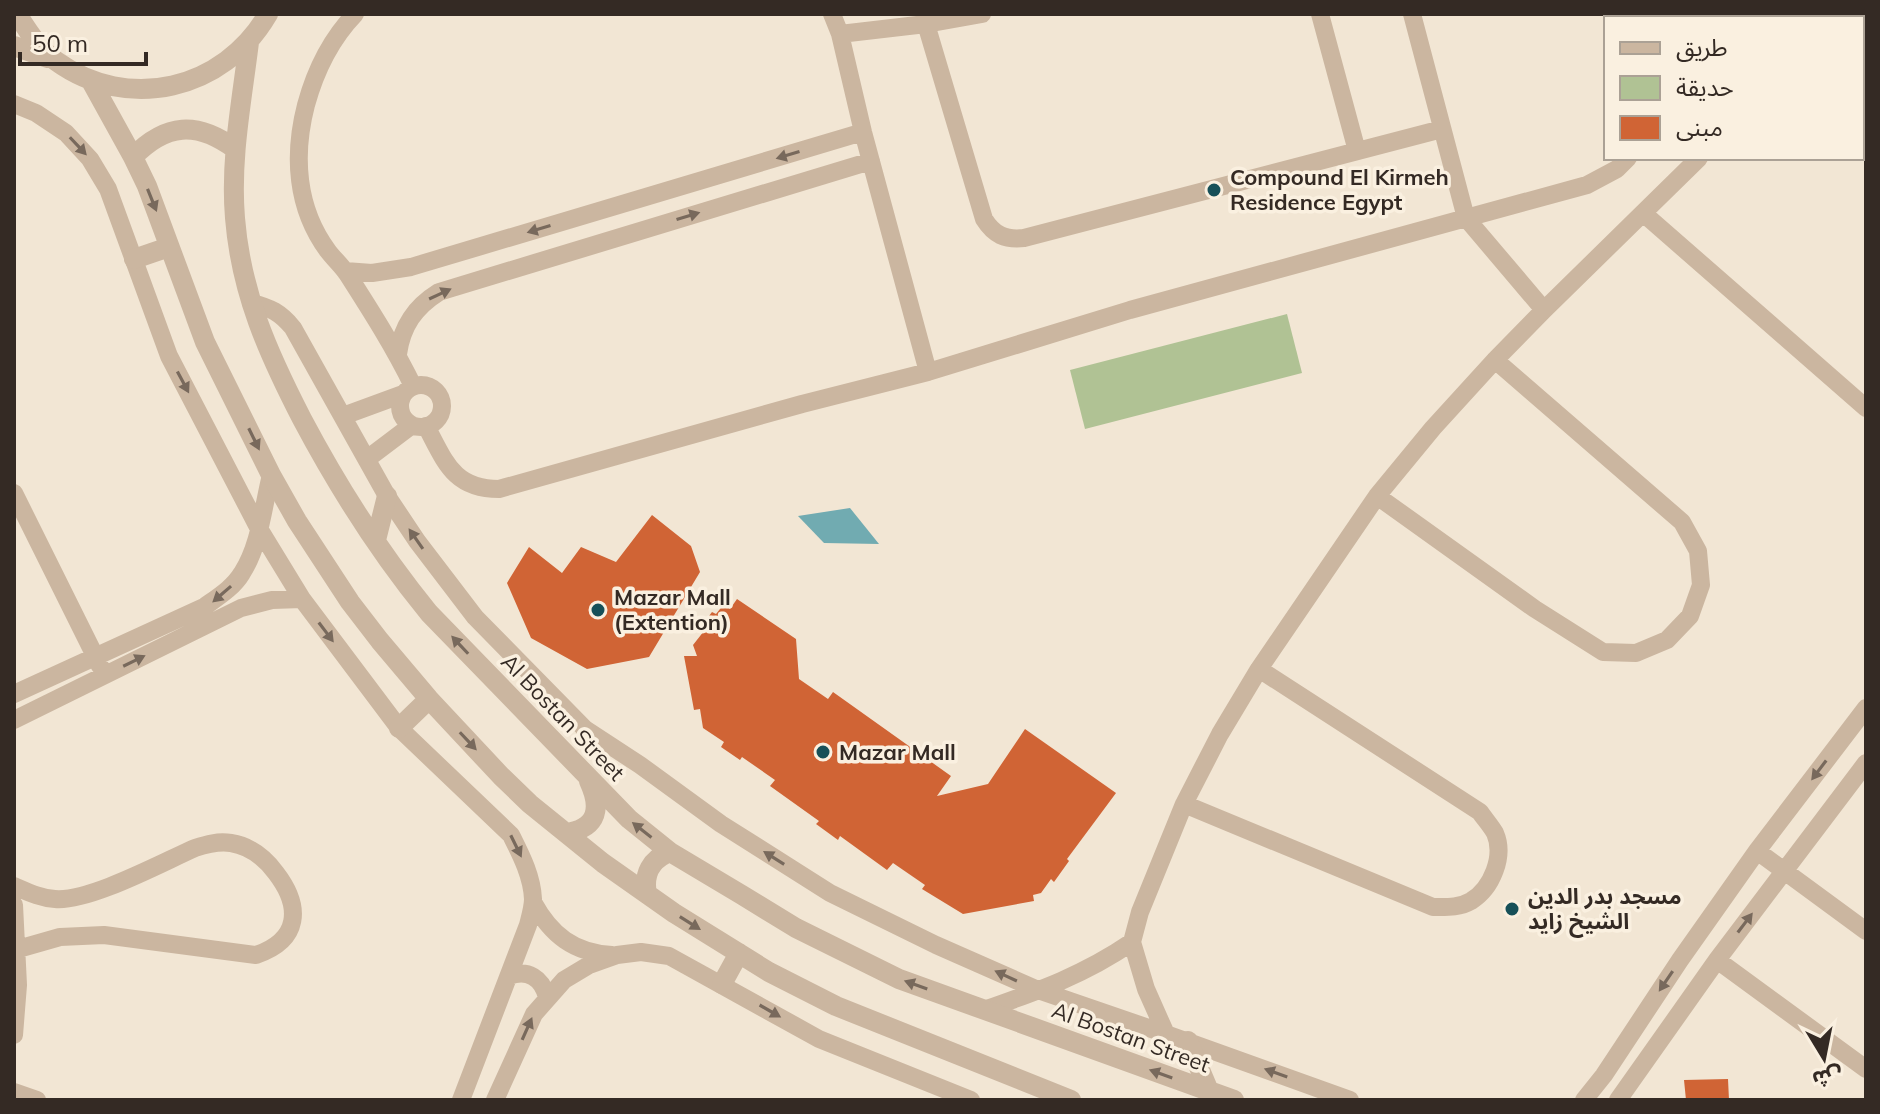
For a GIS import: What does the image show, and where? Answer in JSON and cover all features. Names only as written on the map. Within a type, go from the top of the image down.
[{"type":"street","points":[[17,14],[30,36],[55,61]]},
{"type":"street","points":[[14,46],[55,61],[91,81],[133,90],[177,86],[216,69],[249,42],[268,14]]},
{"type":"street","points":[[355,14],[329,49],[312,84],[298,149],[299,176],[304,202],[314,227],[398,354],[408,390]]},
{"type":"street","points":[[832,14],[840,34],[863,132],[928,372]]},
{"type":"street","points":[[840,34],[982,14]]},
{"type":"street","points":[[1320,14],[1357,151]]},
{"type":"street","points":[[1413,14],[1466,218],[1544,310]]},
{"type":"street","points":[[926,24],[984,219],[990,229],[1012,239],[1442,129]]},
{"type":"street","name":"Al Bostan Street","points":[[249,42],[235,149],[235,218],[251,303],[267,348],[327,466],[351,506],[429,613],[629,819],[670,852],[796,928],[899,979],[1234,1100]]},
{"type":"street","points":[[91,81],[147,186],[205,342],[271,475],[303,531],[380,641],[503,778],[603,863],[769,972],[836,1006],[1071,1100]]},
{"type":"street","points":[[14,104],[36,113],[66,133],[90,159],[108,189],[169,356],[258,527],[302,599],[399,728],[511,835],[526,870],[533,902],[552,931],[582,950],[600,954],[641,952],[669,956],[819,1039],[971,1100]]},
{"type":"street","points":[[133,157],[146,143],[163,134],[182,130],[201,131],[220,138],[235,149]]},
{"type":"street","points":[[345,271],[372,273],[411,267],[863,132]]},
{"type":"street","points":[[408,390],[399,403],[400,412],[405,420],[419,426],[449,469],[471,486],[499,489],[928,372],[1130,310],[1587,185],[1617,169],[1626,160]]},
{"type":"street","points":[[1166,1034],[1146,989],[1132,942],[1140,912],[1184,804],[1220,734],[1259,669],[1377,496],[1433,428],[1544,310],[1697,160]]},
{"type":"street","points":[[398,354],[410,318],[439,292],[871,161]]},
{"type":"street","points":[[616,206],[623,236]]},
{"type":"street","points":[[1643,213],[1866,408]]},
{"type":"street","points":[[134,259],[169,247]]},
{"type":"street","points":[[251,303],[283,315],[387,496],[417,541],[475,617],[585,729],[721,824],[830,893],[936,945],[1038,990],[1350,1100]]},
{"type":"street","points":[[1377,496],[1535,609],[1603,652],[1636,653],[1646,649],[1667,640],[1690,616],[1701,585],[1698,551],[1682,522],[1495,360]]},
{"type":"street","points":[[343,416],[425,385],[439,396],[442,405],[434,422],[419,426],[367,459]]},
{"type":"street","points":[[14,694],[204,607],[225,593],[241,574],[253,552],[271,475]]},
{"type":"street","points":[[14,493],[105,675]]},
{"type":"street","points":[[376,540],[387,496]]},
{"type":"street","points":[[14,720],[241,608],[272,600],[302,599]]},
{"type":"street","points":[[1184,804],[1433,907],[1456,907],[1472,900],[1491,881],[1498,856],[1495,833],[1480,812],[1259,669]]},
{"type":"street","points":[[399,728],[429,699]]},
{"type":"street","points":[[1584,1100],[1757,851],[1866,708]]},
{"type":"street","points":[[1618,1100],[1717,960],[1866,763]]},
{"type":"street","points":[[566,833],[585,828],[596,813],[597,803],[588,777]]},
{"type":"street","points":[[14,886],[34,896],[58,900],[82,897],[195,848],[211,843],[232,843],[252,850],[268,862],[291,896],[294,913],[290,929],[282,942],[256,955],[104,935],[60,937],[18,949]]},
{"type":"street","points":[[1757,851],[1866,931]]},
{"type":"street","points":[[647,894],[648,870],[657,858],[670,852]]},
{"type":"street","points":[[461,1100],[528,925],[533,902]]},
{"type":"street","points":[[14,905],[18,949],[15,1027]]},
{"type":"street","points":[[984,1010],[1086,970],[1132,942]]},
{"type":"street","points":[[722,984],[739,953]]},
{"type":"street","points":[[495,1100],[534,1014],[547,997],[564,980],[589,965],[617,955]]},
{"type":"street","points":[[1717,960],[1866,1069]]},
{"type":"street","points":[[509,976],[516,973],[530,975],[542,984],[547,997]]},
{"type":"street","points":[[1188,1041],[1209,1091]]},
{"type":"street","points":[[14,1092],[37,1100]]},
{"type":"green space","points":[[1287,314],[1302,373],[1085,429],[1070,370]]},
{"type":"water","points":[[850,508],[879,544],[824,543],[798,516]]},
{"type":"building","name":"Mazar Mall (Extention)","points":[[652,515],[691,546],[700,572],[649,657],[587,669],[531,638],[507,583],[529,547],[562,573],[581,547],[616,562]]},
{"type":"building","name":"Mazar Mall","points":[[737,599],[796,639],[799,679],[828,699],[833,692],[951,776],[937,796],[988,784],[1025,729],[1116,793],[1067,859],[1069,861],[1054,882],[1051,879],[1041,893],[1033,895],[1034,901],[963,914],[922,889],[925,885],[893,863],[887,870],[840,836],[838,840],[816,824],[819,821],[770,786],[775,780],[742,757],[740,760],[721,747],[724,742],[703,728],[700,709],[694,710],[684,656],[697,656],[693,645],[704,631],[700,628],[712,612],[716,614],[724,604],[730,609]]},
{"type":"building","points":[[1728,1079],[1729,1100],[1686,1100],[1684,1080]]},
{"type":"place","name":"Compound El Kirmeh Residence Egypt","points":[[1214,190]]},
{"type":"place","name":"Mazar Mall (Extention)","points":[[598,610]]},
{"type":"place","name":"Mazar Mall","points":[[823,752]]},
{"type":"place","name":"مسجد بدر الدين الشيخ زايد","points":[[1512,909]]}]
